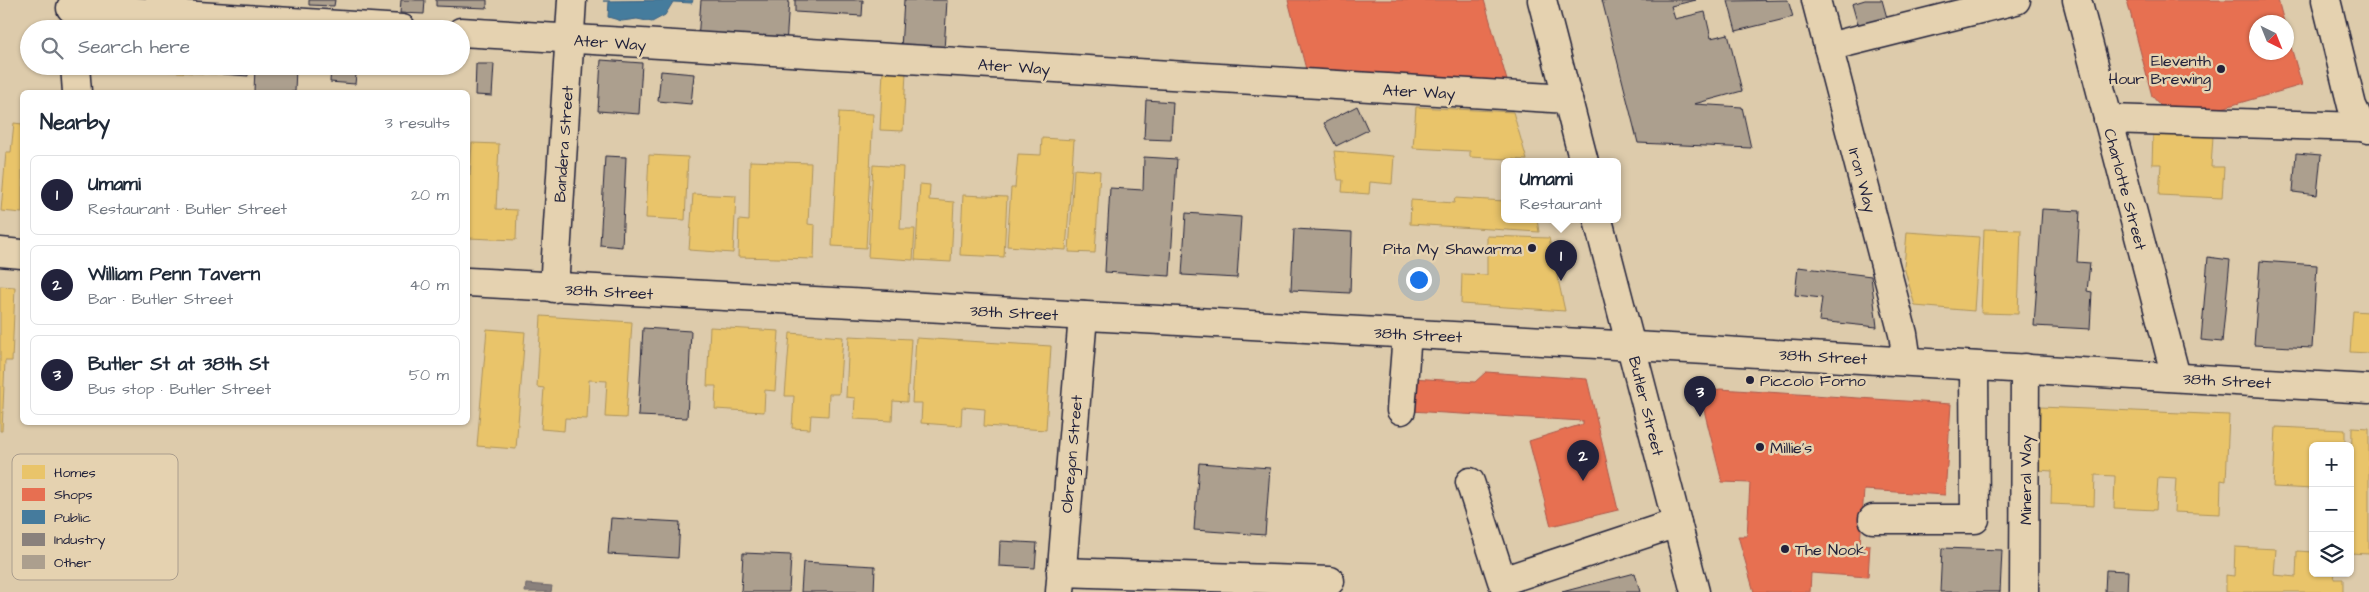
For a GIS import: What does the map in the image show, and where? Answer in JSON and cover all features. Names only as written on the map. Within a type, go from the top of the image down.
[{"type":"street","name":"Bandera Street","points":[[554,288],[572,0]]},
{"type":"street","points":[[1542,0],[1583,158]]},
{"type":"street","name":"Iron Way","points":[[1816,0],[1904,334],[1907,361]]},
{"type":"street","points":[[1828,47],[2016,0]]},
{"type":"street","name":"Charlotte Street","points":[[2077,0],[2176,377]]},
{"type":"street","points":[[2326,0],[2352,106],[2366,128]]},
{"type":"street","points":[[71,12],[227,20]]},
{"type":"street","name":"Ater Way","points":[[470,33],[1568,99]]},
{"type":"street","points":[[76,75],[77,90]]},
{"type":"street","points":[[2108,119],[2366,128]]},
{"type":"street","name":"Butler Street","points":[[1599,223],[1695,592]]},
{"type":"street","points":[[0,252],[20,254]]},
{"type":"street","name":"38th Street","points":[[470,282],[2369,388]]},
{"type":"street","name":"Obregon Street","points":[[1060,582],[1083,316]]},
{"type":"street","points":[[1401,410],[1407,334]]},
{"type":"street","points":[[1873,519],[1975,519],[1974,366]]},
{"type":"street","name":"Mineral Way","points":[[2024,592],[2026,368]]},
{"type":"street","points":[[1470,482],[1502,581],[1677,523]]},
{"type":"street","points":[[1060,582],[1330,581]]},
{"type":"building: Homes","points":[[883,71],[906,72],[903,131],[880,130]]},
{"type":"building: Homes","points":[[1416,107],[1513,112],[1526,158],[1470,157],[1470,151],[1413,148]]},
{"type":"building: Homes","points":[[839,112],[873,114],[866,248],[832,246]]},
{"type":"building: Homes","points":[[14,123],[20,124],[20,213],[1,211],[6,152],[11,152]]},
{"type":"building: Homes","points":[[2153,134],[2213,136],[2211,167],[2224,167],[2222,198],[2159,195],[2161,164],[2152,164]]},
{"type":"building: Homes","points":[[1042,138],[1074,140],[1066,250],[1007,246],[1011,188],[1015,188],[1018,154],[1041,155]]},
{"type":"building: Homes","points":[[472,143],[499,144],[496,209],[517,210],[516,240],[470,238]]},
{"type":"building: Homes","points":[[1334,151],[1394,156],[1392,184],[1370,182],[1369,194],[1342,192],[1343,180],[1338,180]]},
{"type":"building: Homes","points":[[649,155],[688,157],[685,220],[646,218]]},
{"type":"building: Homes","points":[[750,161],[811,163],[808,224],[815,225],[814,259],[738,257],[739,220],[749,221]]},
{"type":"building: Homes","points":[[873,165],[903,167],[900,229],[915,229],[913,260],[868,257]]},
{"type":"building: Homes","points":[[1074,169],[1100,171],[1095,253],[1069,252]]},
{"type":"building: Homes","points":[[920,184],[930,185],[929,200],[954,202],[951,262],[915,260]]},
{"type":"building: Homes","points":[[693,194],[736,196],[733,253],[689,250]]},
{"type":"building: Homes","points":[[963,195],[1007,197],[1004,257],[960,255]]},
{"type":"building: Homes","points":[[1455,198],[1501,201],[1501,223],[1538,223],[1539,232],[1410,224],[1411,200],[1454,203]]},
{"type":"building: Homes","points":[[1984,229],[2021,230],[2018,314],[1981,313]]},
{"type":"building: Homes","points":[[1907,232],[1979,237],[1974,311],[1915,306],[1904,267]]},
{"type":"building: Homes","points":[[1487,236],[1549,238],[1565,311],[1461,304],[1462,274],[1487,275]]},
{"type":"building: Homes","points":[[0,286],[15,287],[12,361],[5,361],[2,431],[0,431]]},
{"type":"building: Homes","points":[[2353,311],[2369,312],[2369,353],[2350,352]]},
{"type":"building: Homes","points":[[541,316],[632,322],[626,418],[605,417],[607,381],[589,380],[587,419],[565,418],[564,431],[541,429],[544,388],[537,387]]},
{"type":"building: Homes","points":[[710,327],[779,331],[775,391],[765,390],[764,412],[715,409],[716,386],[707,386]]},
{"type":"building: Homes","points":[[487,329],[525,332],[516,449],[477,446]]},
{"type":"building: Homes","points":[[790,333],[843,337],[839,394],[829,394],[828,416],[811,415],[810,429],[792,428],[794,396],[785,396]]},
{"type":"building: Homes","points":[[849,336],[911,339],[907,402],[893,401],[892,421],[854,419],[855,398],[846,397]]},
{"type":"building: Homes","points":[[916,338],[1051,346],[1046,430],[984,426],[985,409],[962,407],[961,426],[921,423],[922,403],[912,403]]},
{"type":"building: Homes","points":[[2040,407],[2229,415],[2226,481],[2221,480],[2220,514],[2174,512],[2176,478],[2158,477],[2156,510],[2114,508],[2115,476],[2095,475],[2094,506],[2051,504],[2052,471],[2038,470]]},
{"type":"building: Homes","points":[[2276,427],[2345,430],[2345,442],[2309,442],[2309,489],[2273,487]]},
{"type":"building: Homes","points":[[2352,427],[2369,428],[2369,554],[2354,553],[2354,442],[2352,442]]},
{"type":"building: Homes","points":[[2235,547],[2276,549],[2274,575],[2296,577],[2297,551],[2309,552],[2309,577],[2343,579],[2343,592],[2226,592],[2226,575],[2234,576]]},
{"type":"building: Shops","points":[[1288,0],[1484,0],[1508,84],[1307,73]]},
{"type":"building: Shops","name":"Eleventh Hour Brewing","points":[[2127,0],[2278,0],[2282,15],[2249,15],[2249,60],[2294,60],[2294,58],[2302,85],[2194,116],[2168,114],[2152,96]]},
{"type":"building: Shops","points":[[1486,372],[1587,379],[1618,510],[1551,526],[1529,441],[1583,424],[1583,421],[1410,411],[1412,378],[1475,382]]},
{"type":"building: Shops","points":[[1720,389],[1951,404],[1945,495],[1864,490],[1860,544],[1870,545],[1868,577],[1811,573],[1810,592],[1754,592],[1738,536],[1747,536],[1750,483],[1722,482],[1700,394]]},
{"type":"building: Public","points":[[693,0],[692,3],[673,2],[665,15],[652,22],[637,19],[622,21],[608,17],[609,1],[603,1]]},
{"type":"building: Industry","points":[[526,584],[552,586],[551,592],[525,592]]},
{"type":"building: Other","points":[[309,0],[335,0],[334,6],[309,5]]},
{"type":"building: Other","points":[[401,0],[425,0],[424,14],[400,13]]},
{"type":"building: Other","points":[[436,0],[487,0],[487,8],[436,6]]},
{"type":"building: Other","points":[[701,0],[789,0],[786,46],[698,40]]},
{"type":"building: Other","points":[[795,0],[863,0],[862,16],[795,12]]},
{"type":"building: Other","points":[[904,0],[947,0],[944,51],[901,48]]},
{"type":"building: Other","points":[[1602,0],[1696,0],[1671,6],[1675,19],[1705,12],[1711,38],[1728,34],[1742,91],[1694,104],[1742,107],[1751,148],[1638,143]]},
{"type":"building: Other","points":[[1788,0],[1793,17],[1736,31],[1728,1]]},
{"type":"building: Other","points":[[1865,0],[1882,0],[1889,25],[1860,32],[1852,4]]},
{"type":"building: Other","points":[[601,60],[642,63],[639,114],[598,111]]},
{"type":"building: Other","points":[[476,64],[494,64],[492,96],[475,95]]},
{"type":"building: Other","points":[[661,71],[694,74],[691,104],[658,101]]},
{"type":"building: Other","points":[[255,75],[296,75],[295,90],[254,90]]},
{"type":"building: Other","points":[[330,75],[356,75],[355,84],[330,82]]},
{"type":"building: Other","points":[[1146,100],[1173,102],[1171,140],[1144,139]]},
{"type":"building: Other","points":[[1357,106],[1368,130],[1336,146],[1324,123]]},
{"type":"building: Other","points":[[2296,153],[2321,155],[2317,195],[2293,192]]},
{"type":"building: Other","points":[[605,156],[626,157],[622,247],[600,245]]},
{"type":"building: Other","points":[[1144,157],[1177,159],[1170,276],[1105,272],[1110,188],[1143,190]]},
{"type":"building: Other","points":[[2042,209],[2080,211],[2077,262],[2090,263],[2087,291],[2092,292],[2090,329],[2034,326]]},
{"type":"building: Other","points":[[1186,213],[1241,217],[1237,278],[1182,275]]},
{"type":"building: Other","points":[[1294,229],[1352,232],[1350,293],[1291,290]]},
{"type":"building: Other","points":[[2208,257],[2230,260],[2222,342],[2201,340]]},
{"type":"building: Other","points":[[2260,261],[2317,265],[2312,348],[2254,345]]},
{"type":"building: Other","points":[[1798,267],[1871,276],[1877,327],[1819,321],[1822,298],[1795,295]]},
{"type":"building: Other","points":[[643,328],[691,331],[687,418],[638,416]]},
{"type":"building: Other","points":[[1199,463],[1270,468],[1265,535],[1194,530]]},
{"type":"building: Other","points":[[611,518],[680,522],[678,558],[608,554]]},
{"type":"building: Other","points":[[1000,541],[1037,543],[1035,568],[999,566]]},
{"type":"building: Other","points":[[1942,548],[2002,550],[2000,592],[1940,592]]},
{"type":"building: Other","points":[[743,553],[791,555],[789,592],[741,592]]},
{"type":"building: Other","points":[[803,562],[875,566],[874,592],[801,592]]},
{"type":"building: Other","points":[[2106,570],[2128,571],[2127,592],[2105,592]]},
{"type":"building: Other","points":[[1635,573],[1640,592],[1562,592]]},
{"type":"place","name":"Eleventh Hour Brewing","points":[[2221,69]]},
{"type":"place","name":"Pita My Shawarma","points":[[1532,248]]},
{"type":"place","name":"Umami","points":[[1561,281]]},
{"type":"place","name":"Piccolo Forno","points":[[1750,380]]},
{"type":"place","name":"Butler St at 38th St","points":[[1700,417]]},
{"type":"place","name":"Millie's","points":[[1760,447]]},
{"type":"place","name":"William Penn Tavern","points":[[1583,481]]},
{"type":"place","name":"The Nook","points":[[1785,549]]}]
